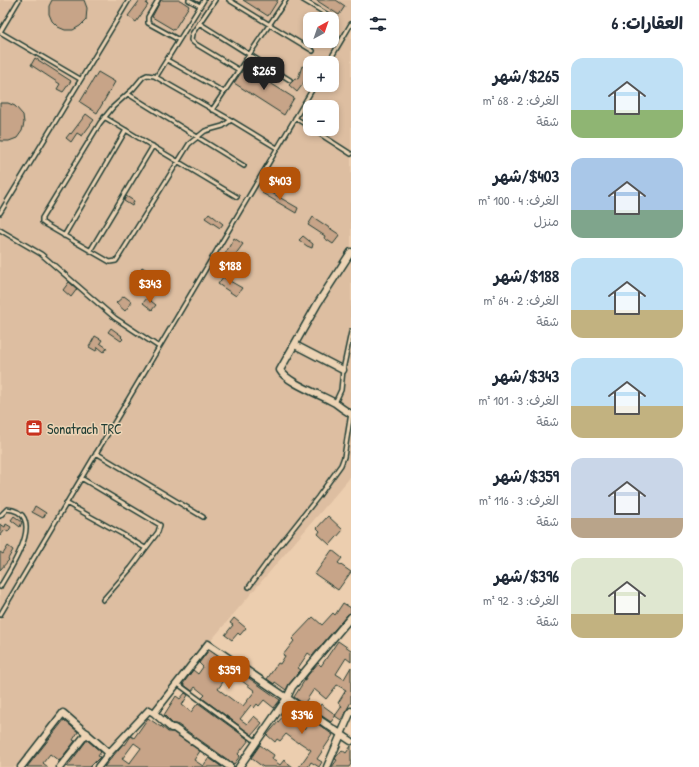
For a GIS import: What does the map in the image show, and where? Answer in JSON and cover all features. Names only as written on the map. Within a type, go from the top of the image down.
[{"type":"street","points":[[351,252],[318,304],[280,370],[291,381],[335,403],[351,414]]},
{"type":"street","points":[[295,345],[343,370]]},
{"type":"street","points":[[239,767],[287,698],[292,687],[351,617]]},
{"type":"street","points":[[154,713],[208,644],[351,742]]},
{"type":"street","points":[[98,767],[109,752],[149,710],[171,728],[174,728],[230,767]]},
{"type":"street","points":[[327,767],[351,711]]},
{"type":"street","points":[[21,767],[63,713],[109,752]]},
{"type":"street","points":[[60,767],[87,733]]},
{"type":"lane","points":[[18,0],[0,32],[80,79]]},
{"type":"lane","points":[[0,213],[129,0]]},
{"type":"lane","points":[[158,0],[148,17],[148,23],[179,40]]},
{"type":"lane","points":[[189,0],[200,6]]},
{"type":"lane","points":[[156,77],[204,0]]},
{"type":"lane","points":[[215,0],[191,36],[192,42],[239,70]]},
{"type":"lane","points":[[229,0],[314,51]]},
{"type":"lane","points":[[212,110],[286,0]]},
{"type":"lane","points":[[303,0],[323,12]]},
{"type":"lane","points":[[199,23],[290,80]]},
{"type":"lane","points":[[332,56],[351,24]]},
{"type":"lane","points":[[167,60],[224,92]]},
{"type":"lane","points":[[231,120],[223,126],[205,131],[197,136],[190,144],[117,260],[114,262],[108,261],[44,224],[42,218],[92,134],[104,117],[144,76],[149,75],[156,77],[231,120],[278,148]]},
{"type":"lane","points":[[0,615],[311,92]]},
{"type":"lane","points":[[128,94],[244,166]]},
{"type":"lane","points":[[104,117],[237,196]]},
{"type":"lane","points":[[295,118],[303,123]]},
{"type":"lane","points":[[64,236],[126,130]]},
{"type":"lane","points":[[323,136],[351,154]]},
{"type":"lane","points":[[90,251],[153,146]]},
{"type":"lane","points":[[0,230],[41,254],[115,318],[159,347]]},
{"type":"lane","points":[[335,403],[341,390],[343,370],[351,332]]},
{"type":"lane","points":[[249,587],[341,465],[344,457],[351,414]]},
{"type":"lane","points":[[96,453],[203,517]]},
{"type":"lane","points":[[81,478],[160,525],[158,532],[131,568],[103,600]]},
{"type":"lane","points":[[66,503],[145,548]]},
{"type":"lane","points":[[0,516],[7,508],[12,509],[23,518],[26,524],[26,535],[21,550],[0,587]]},
{"type":"lane","points":[[178,684],[257,742]]},
{"type":"shaded area","points":[[0,0],[351,0],[351,475],[208,644],[154,713],[149,710],[113,748],[88,732],[63,711],[20,767],[0,767]]},
{"type":"building","points":[[52,0],[84,0],[87,8],[86,20],[73,30],[65,30],[58,27],[52,21],[49,14],[49,6]]},
{"type":"building","points":[[140,0],[149,0],[146,4],[148,5],[136,22],[128,16]]},
{"type":"building","points":[[161,0],[180,0],[189,6],[174,30],[152,17]]},
{"type":"building","points":[[243,0],[278,0],[268,16]]},
{"type":"building","points":[[316,0],[336,0],[345,6],[339,15],[339,12],[334,12]]},
{"type":"building","points":[[35,58],[71,81],[63,92],[57,89],[60,84],[31,65]]},
{"type":"building","points":[[302,66],[303,84],[297,92],[289,85],[295,78],[298,79]]},
{"type":"building","points":[[245,67],[294,98],[284,115],[234,83]]},
{"type":"building","points":[[98,72],[115,82],[97,113],[80,102]]},
{"type":"building","points":[[0,103],[8,103],[15,106],[23,115],[24,123],[22,131],[17,138],[9,141],[0,141]]},
{"type":"building","points":[[86,114],[94,120],[82,136],[77,133],[71,142],[66,138],[70,133],[71,134]]},
{"type":"building","points":[[265,189],[298,208],[296,213],[262,193]]},
{"type":"building","points":[[126,196],[134,201],[132,206],[124,201]]},
{"type":"building","points":[[209,213],[223,224],[220,228],[205,218]]},
{"type":"building","points":[[313,217],[340,235],[333,244],[324,238],[325,236],[308,225]]},
{"type":"building","points":[[303,236],[313,244],[312,248],[299,240]]},
{"type":"building","points":[[234,238],[243,244],[226,270],[221,267],[227,258],[224,256]]},
{"type":"building","points":[[142,267],[161,279],[155,288],[137,276]]},
{"type":"building","points":[[223,277],[242,288],[236,296],[218,284]]},
{"type":"building","points":[[69,282],[77,289],[71,297],[63,290]]},
{"type":"building","points":[[124,296],[132,302],[125,311],[116,303]]},
{"type":"building","points":[[147,298],[156,305],[152,310],[143,303]]},
{"type":"building","points":[[111,328],[122,336],[121,337],[123,339],[121,341],[108,332]]},
{"type":"building","points":[[95,336],[102,340],[100,343],[107,348],[104,352],[98,347],[96,351],[89,347]]},
{"type":"building","points":[[35,506],[46,513],[43,518],[32,512]]},
{"type":"building","points":[[14,516],[22,522],[20,527],[11,520]]},
{"type":"building","points":[[328,516],[343,530],[330,545],[318,534],[320,531],[317,528]]},
{"type":"building","points":[[0,524],[5,527],[6,524],[11,527],[8,532],[5,530],[0,536]]},
{"type":"building","points":[[8,546],[13,550],[8,559],[9,560],[0,570],[0,552],[3,554]]},
{"type":"building","points":[[332,550],[342,558],[338,563],[351,572],[338,590],[315,574]]},
{"type":"building","points":[[343,603],[351,608],[351,613],[348,614],[312,656],[308,653],[298,668],[301,670],[286,690],[275,682],[274,684],[267,679],[285,656],[283,655],[294,641],[292,639],[313,617],[322,625],[333,613],[335,615]]},
{"type":"building","points":[[234,618],[246,628],[240,635],[238,633],[232,640],[225,635],[233,625],[230,623]]},
{"type":"building","points":[[338,641],[351,650],[351,662],[346,658],[336,674],[344,679],[351,667],[351,702],[341,720],[335,716],[342,706],[338,703],[346,690],[337,685],[326,699],[314,689],[304,704],[294,697],[308,675],[318,663],[321,666]]},
{"type":"building","points":[[209,650],[280,700],[274,708],[264,700],[259,706],[257,704],[254,708],[251,705],[240,719],[247,724],[254,716],[262,723],[252,735],[202,698],[205,695],[195,687],[192,691],[183,684],[193,670],[198,674],[203,667],[199,663]],"holes":[[[228,675],[235,680],[237,677],[255,691],[243,706],[218,689]]]},
{"type":"building","points":[[185,693],[188,695],[182,705],[191,712],[198,703],[249,740],[238,754],[240,756],[234,764],[177,724],[173,724],[164,715],[176,696],[180,699]]},
{"type":"building","points":[[288,704],[300,712],[298,715],[301,716],[296,723],[304,729],[311,719],[333,735],[317,759],[322,762],[319,767],[311,762],[308,767],[299,767],[311,750],[286,734],[280,741],[277,739],[275,742],[267,735],[284,715],[288,708],[286,707]]},
{"type":"building","points":[[321,704],[336,715],[331,722],[316,712]]},
{"type":"building","points":[[148,718],[168,732],[173,732],[200,751],[194,760],[203,766],[209,758],[222,767],[104,767],[123,744],[125,745],[131,736],[134,738]],"holes":[[[134,743],[141,748],[129,764],[122,759]]]},
{"type":"building","points":[[64,720],[78,732],[73,740],[75,741],[59,761],[50,754],[43,763],[48,767],[27,767]]},
{"type":"building","points":[[87,740],[101,752],[98,756],[100,757],[90,767],[67,767]]},
{"type":"building","points":[[260,745],[274,755],[272,759],[280,765],[284,760],[293,767],[263,767],[251,758]]},
{"type":"building","points":[[351,746],[351,764],[349,767],[332,767],[337,760],[335,759],[336,757],[342,750],[346,753]]},
{"type":"place","name":"Sonatrach TRC","points":[[34,428]]}]
